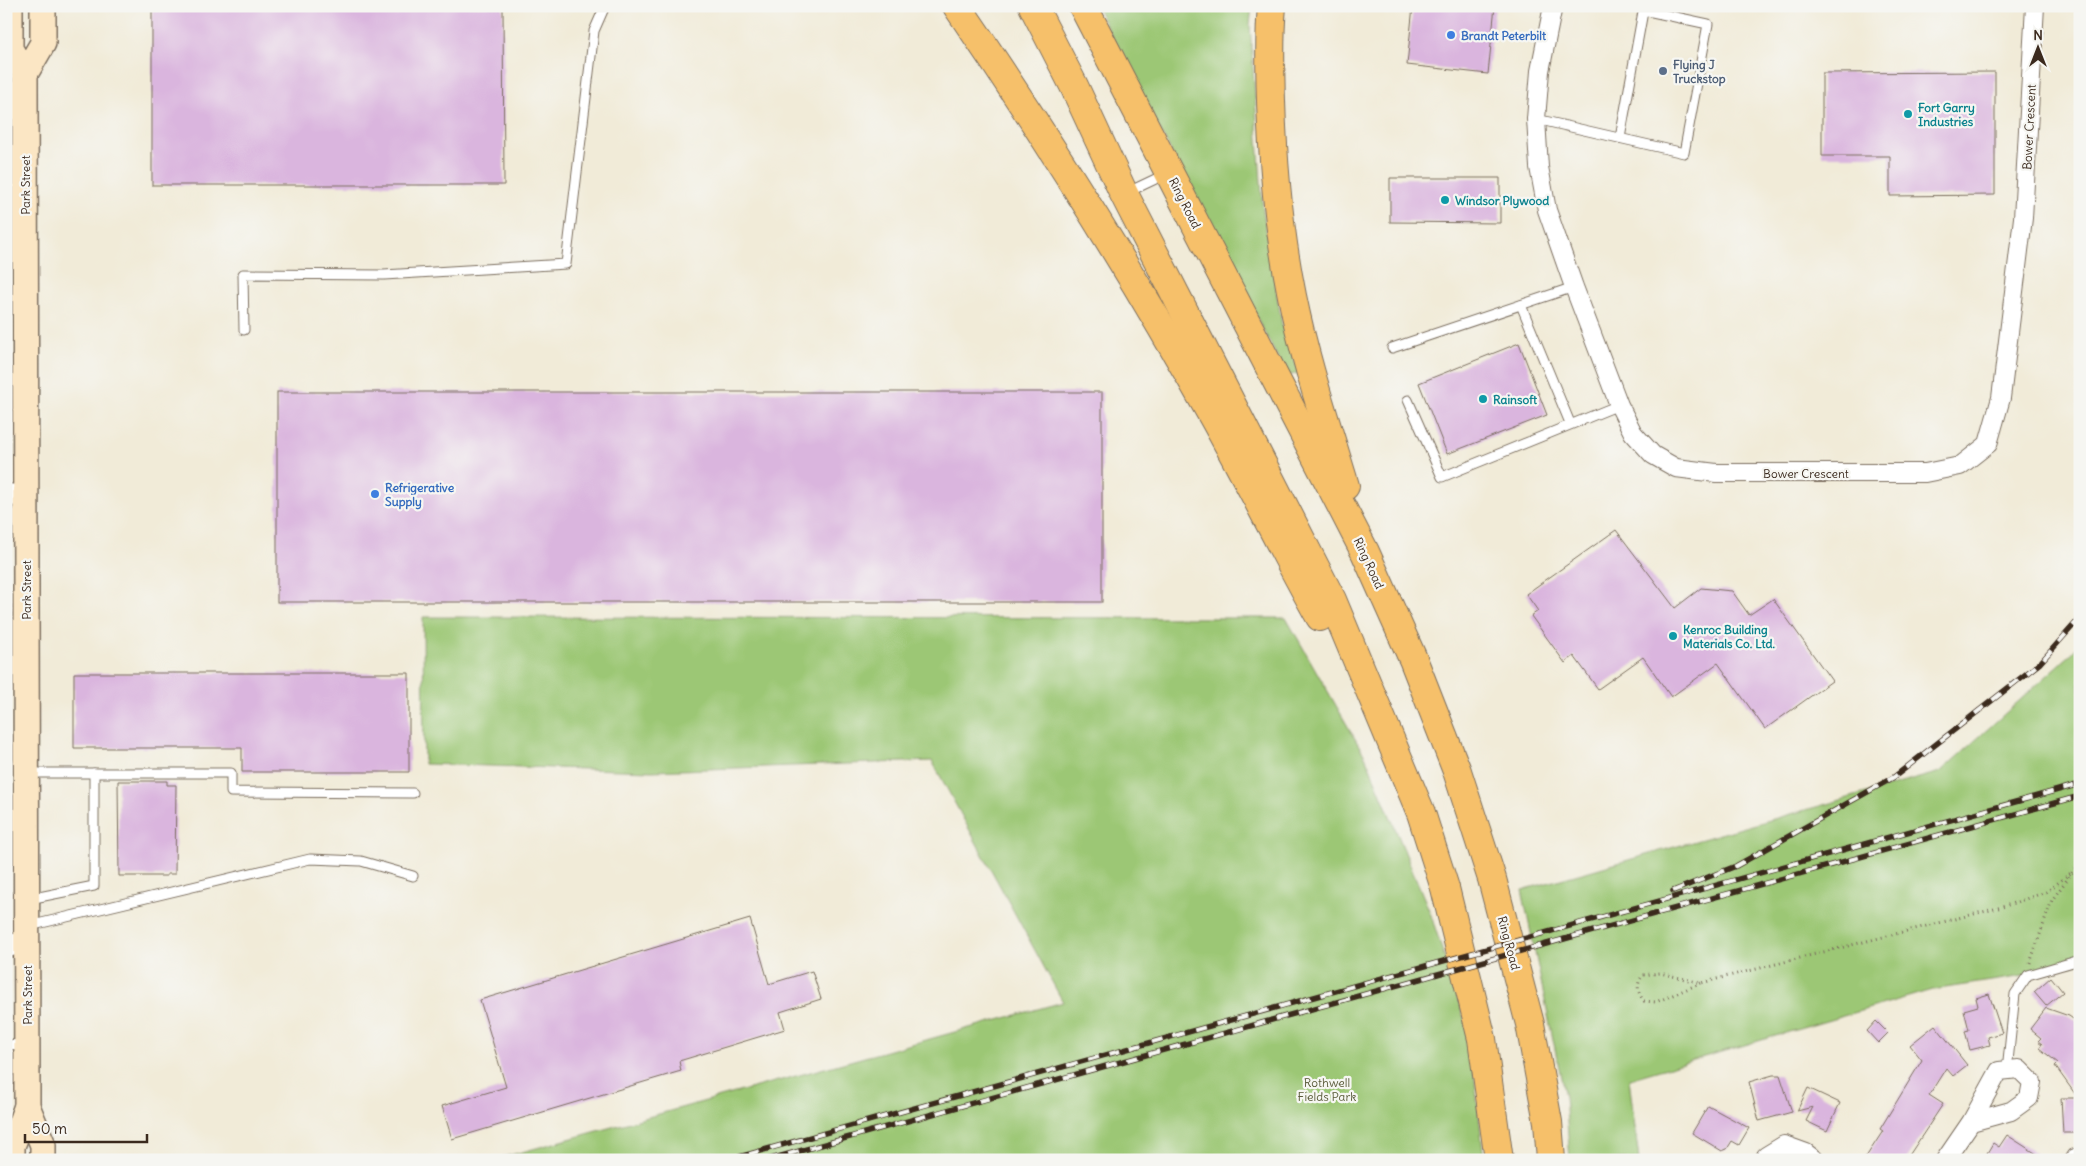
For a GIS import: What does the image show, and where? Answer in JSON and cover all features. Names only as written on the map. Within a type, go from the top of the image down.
[{"type":"highway","points":[[957,6],[1030,114],[1133,280],[1213,417],[1297,576],[1391,743]]},
{"type":"highway","points":[[1032,6],[1074,86],[1124,194],[1332,600],[1421,813],[1445,888],[1482,1039],[1499,1160]]},
{"type":"highway","name":"Ring Road","points":[[1083,6],[1365,552],[1412,659],[1457,771],[1492,879],[1530,1024],[1548,1122],[1551,1160]]},
{"type":"highway","points":[[1272,6],[1270,35],[1273,141],[1280,228],[1308,364],[1365,552]]},
{"type":"main road","points":[[10,6],[10,49],[25,74],[43,43],[44,6]]},
{"type":"main road","name":"Park Street","points":[[25,74],[16,495],[26,773],[27,900],[20,938],[17,1044],[27,1106],[43,1145],[43,1160]]},
{"type":"main road","name":"Park Street","points":[[10,1151],[27,1106]]},
{"type":"street","name":"Bower Crescent","points":[[1553,6],[1540,71],[1536,119],[1539,167],[1547,210],[1619,405],[1634,433],[1653,455],[1676,468],[1716,473],[1924,473],[1960,466],[1988,444],[2001,398],[2023,218],[2035,6]]},
{"type":"street","points":[[1945,1160],[1971,1122],[2000,1071],[2018,1069],[2032,1082],[2029,1098],[2011,1111],[1971,1122]]},
{"type":"street","points":[[1766,1160],[1766,1156],[1784,1145],[1806,1153],[1814,1160]]},
{"type":"lane","points":[[244,330],[242,274],[384,275],[566,264],[594,31],[604,6]]},
{"type":"lane","points":[[1536,119],[1684,153],[1708,24],[1644,8],[1620,138]]},
{"type":"lane","points":[[1124,194],[1169,173]]},
{"type":"lane","points":[[1392,348],[1574,287]]},
{"type":"lane","points":[[1521,305],[1570,423]]},
{"type":"lane","points":[[1408,400],[1442,477],[1570,423],[1619,405]]},
{"type":"lane","points":[[26,773],[232,773],[231,792],[414,793]]},
{"type":"lane","points":[[27,900],[94,886],[94,773]]},
{"type":"lane","points":[[20,938],[310,860],[361,861],[414,876]]},
{"type":"lane","points":[[2007,1070],[2015,994],[2028,975],[2080,960]]},
{"type":"lane","points":[[2068,1160],[2072,1154],[2080,1152]]},
{"type":"path","points":[[2028,975],[2042,925],[2052,900],[2080,862]]},
{"type":"path","points":[[1701,983],[1660,973],[1644,975],[1639,981],[1638,993],[1644,1001],[1656,1002],[1701,983],[2002,907],[2046,892],[2072,872]]},
{"type":"green space","points":[[1096,6],[1252,6],[1250,25],[1263,211],[1282,325],[1299,373],[1287,376]]},
{"type":"green space","name":"Rothwell Fields Park","points":[[423,617],[1286,618],[1366,758],[1431,915],[1470,1037],[1484,1160],[493,1160],[1063,1002],[932,761],[652,771],[424,764]]},
{"type":"green space","points":[[2080,644],[2080,963],[2044,973],[1932,990],[1629,1079],[1639,1160],[1570,1160],[1565,1097],[1522,890],[1940,772]]},
{"type":"building","points":[[152,6],[503,6],[504,185],[152,185]]},
{"type":"building","name":"Brandt Peterbilt","points":[[1413,6],[1495,6],[1488,74],[1407,65]]},
{"type":"building","name":"Fort Garry Industries","points":[[1995,72],[1995,195],[1890,196],[1890,156],[1822,156],[1822,73]]},
{"type":"building","name":"Windsor Plywood","points":[[1390,178],[1500,178],[1500,223],[1390,222]]},
{"type":"building","name":"Rainsoft","points":[[1519,343],[1547,415],[1447,454],[1419,383]]},
{"type":"building","points":[[277,392],[1102,392],[1102,602],[277,602]]},
{"type":"building","name":"Kenroc Building Materials Co. Ltd.","points":[[1616,530],[1675,608],[1701,588],[1732,591],[1749,615],[1773,599],[1832,681],[1765,729],[1718,663],[1671,697],[1643,657],[1598,689],[1574,656],[1565,663],[1531,616],[1538,611],[1526,594]]},
{"type":"building","points":[[74,673],[409,673],[409,772],[242,772],[242,748],[74,748]]},
{"type":"building","points":[[118,781],[167,781],[167,785],[176,785],[175,874],[167,874],[167,876],[119,876]]},
{"type":"building","points":[[750,919],[769,984],[812,971],[821,999],[780,1012],[785,1029],[679,1061],[681,1071],[452,1139],[442,1106],[506,1087],[480,1000]]},
{"type":"building","points":[[2051,977],[2063,992],[2046,1006],[2034,992]]},
{"type":"building","points":[[1989,994],[2002,1033],[1988,1037],[1990,1045],[1970,1050],[1965,1031],[1969,1030],[1964,1010],[1978,1006],[1976,998]]},
{"type":"building","points":[[2046,1008],[2069,1016],[2080,1024],[2080,1133],[2063,1133],[2061,1098],[2078,1098],[2055,1066],[2058,1063],[2039,1048],[2042,1044],[2038,1041],[2041,1038],[2030,1029]]},
{"type":"building","points":[[1876,1021],[1888,1033],[1878,1043],[1867,1031]]},
{"type":"building","points":[[1935,1025],[1967,1065],[1953,1076],[1946,1068],[1929,1095],[1943,1104],[1906,1160],[1864,1160],[1883,1131],[1880,1129],[1922,1060],[1910,1045]]},
{"type":"building","points":[[1773,1075],[1780,1075],[1792,1112],[1759,1121],[1749,1082]]},
{"type":"building","points":[[1808,1088],[1840,1103],[1827,1131],[1806,1121],[1813,1107],[1797,1111]]},
{"type":"building","points":[[1708,1106],[1749,1128],[1739,1145],[1732,1141],[1727,1149],[1722,1151],[1692,1133]]},
{"type":"building","points":[[2007,1135],[2046,1160],[1983,1160],[1993,1143],[1999,1147]]},
{"type":"railway","points":[[1673,891],[1736,866],[1894,777],[2040,663],[2080,618]]},
{"type":"railway","points":[[728,1160],[2080,784]]},
{"type":"railway","points":[[767,1160],[2080,796]]},
{"type":"place","name":"Brandt Peterbilt","points":[[1451,35]]},
{"type":"place","name":"Flying J Truckstop","points":[[1663,71]]},
{"type":"place","name":"Fort Garry Industries","points":[[1908,114]]},
{"type":"place","name":"Windsor Plywood","points":[[1445,200]]},
{"type":"place","name":"Rainsoft","points":[[1483,399]]},
{"type":"place","name":"Refrigerative Supply","points":[[375,494]]},
{"type":"place","name":"Kenroc Building Materials Co. Ltd.","points":[[1673,636]]}]
